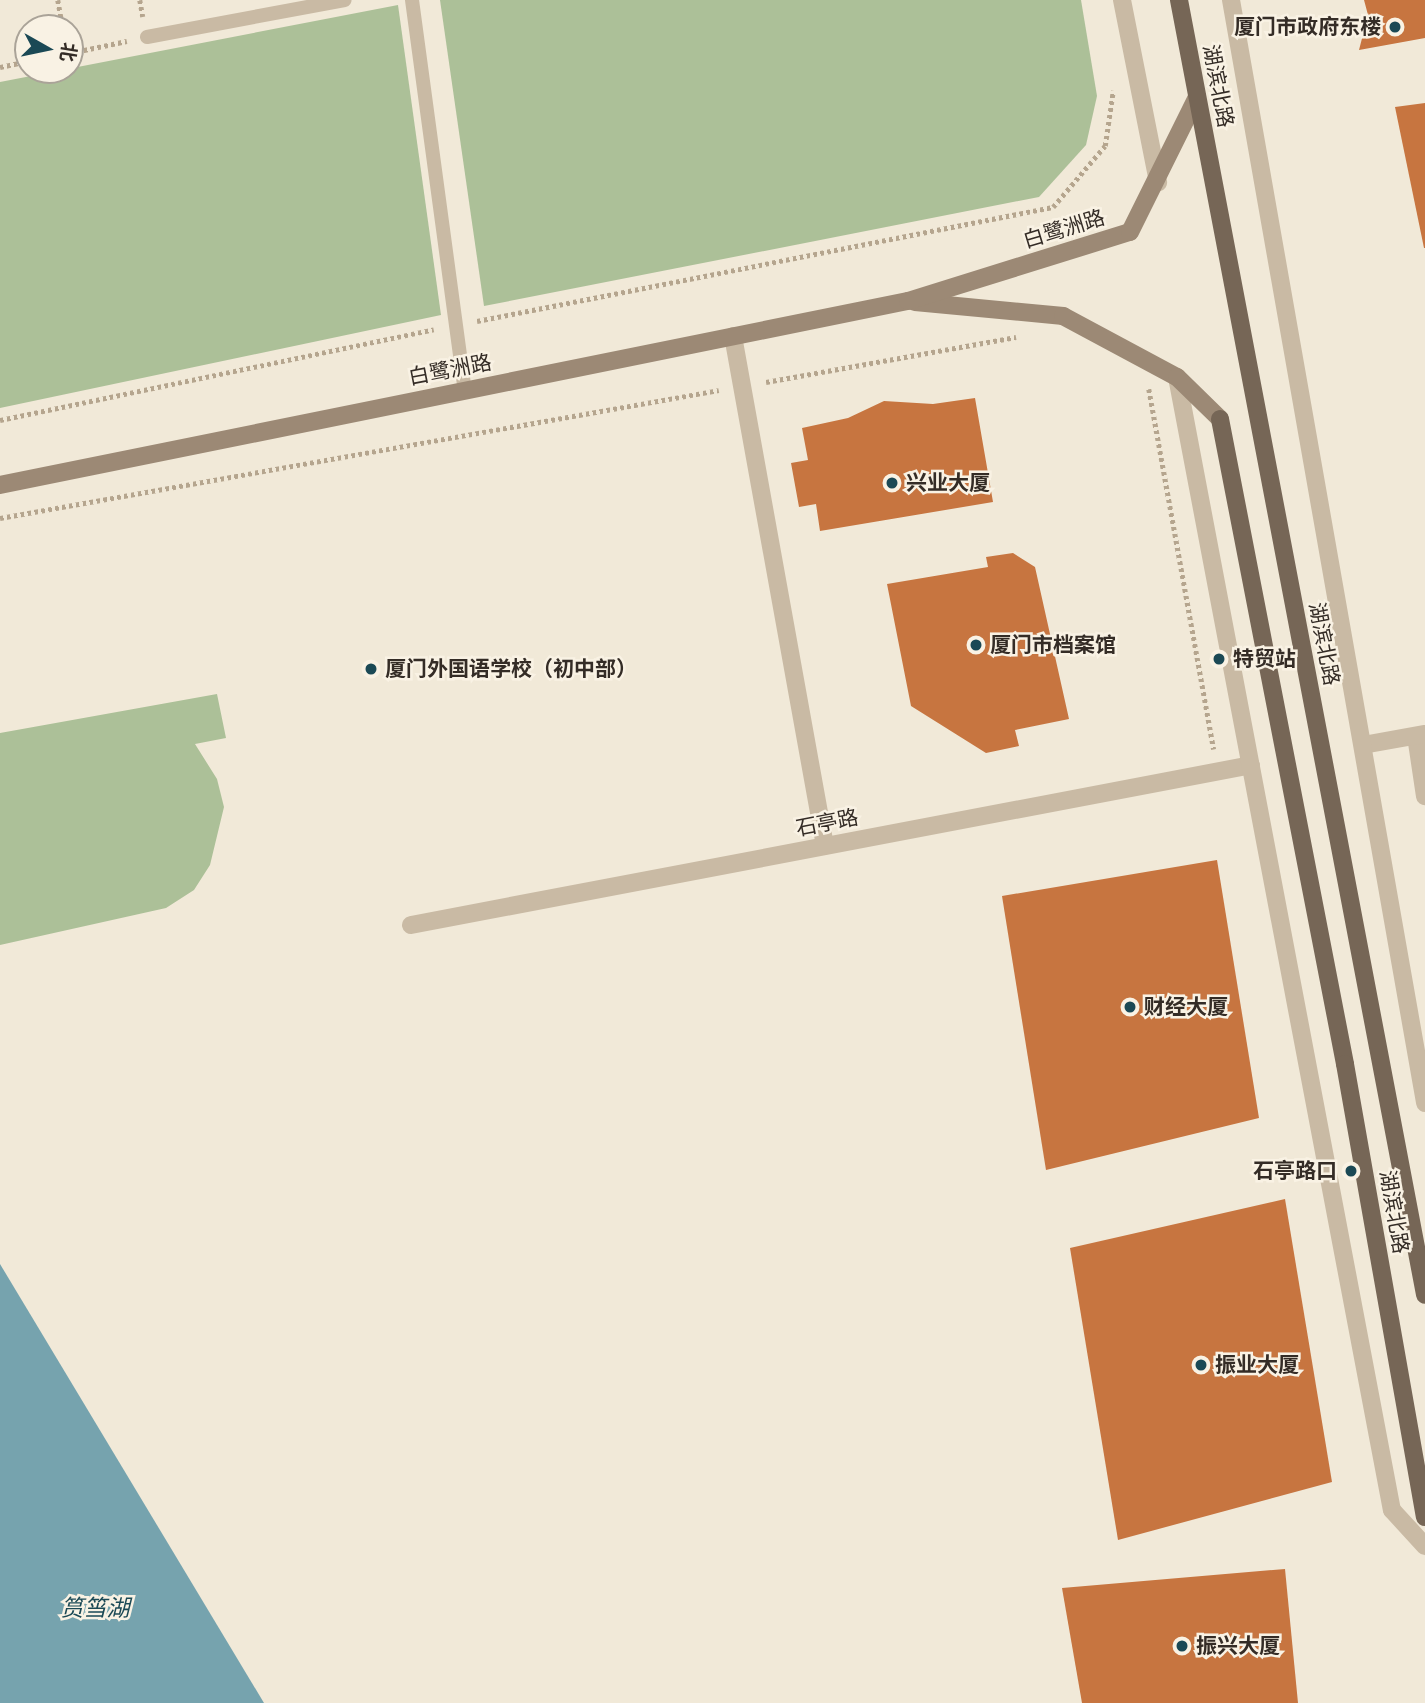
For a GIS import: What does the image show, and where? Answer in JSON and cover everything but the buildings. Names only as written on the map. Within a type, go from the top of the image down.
[{"type":"main road","name":"湖滨北路","points":[[1179,0],[1425,1296]]},
{"type":"main road","name":"白鹭洲路","points":[[0,485],[908,301],[1130,232],[1158,183],[1197,97]]},
{"type":"main road","name":"白鹭洲路","points":[[908,301],[1063,316],[1177,377],[1220,419]]},
{"type":"main road","name":"湖滨北路","points":[[1220,419],[1345,1064],[1425,1517]]},
{"type":"street","points":[[1122,0],[1158,183]]},
{"type":"street","points":[[1231,0],[1425,1103]]},
{"type":"street","points":[[733,336],[825,846]]},
{"type":"street","points":[[1177,377],[1392,1510],[1425,1546]]},
{"type":"street","points":[[1363,745],[1420,735],[1425,796]]},
{"type":"street","name":"石亭路","points":[[411,925],[1251,765]]},
{"type":"lane","points":[[147,37],[345,0]]},
{"type":"lane","points":[[412,0],[465,390]]},
{"type":"path","points":[[84,49],[147,37]]},
{"type":"path","points":[[0,420],[456,325],[1053,207],[1105,146],[1113,94],[1111,81]]},
{"type":"green space","points":[[440,0],[1081,0],[1097,96],[1086,145],[1039,197],[484,306]]},
{"type":"green space","points":[[398,5],[441,315],[0,408],[0,82],[14,79],[14,84],[84,84],[84,66]]},
{"type":"green space","points":[[217,694],[226,738],[195,744],[217,779],[224,807],[210,865],[194,890],[166,908],[0,945],[0,733]]},
{"type":"water","name":"筼筜湖","points":[[0,1264],[264,1703],[0,1703]]},
{"type":"place","name":"厦门市政府东楼","points":[[1395,27]]},
{"type":"place","name":"兴业大厦","points":[[892,483]]},
{"type":"place","name":"厦门市档案馆","points":[[976,645]]},
{"type":"place","name":"特贸站","points":[[1219,659]]},
{"type":"place","name":"厦门外国语学校（初中部）","points":[[371,669]]},
{"type":"place","name":"财经大厦","points":[[1130,1007]]},
{"type":"place","name":"石亭路口","points":[[1351,1171]]},
{"type":"place","name":"振业大厦","points":[[1201,1365]]},
{"type":"place","name":"振兴大厦","points":[[1182,1646]]}]
